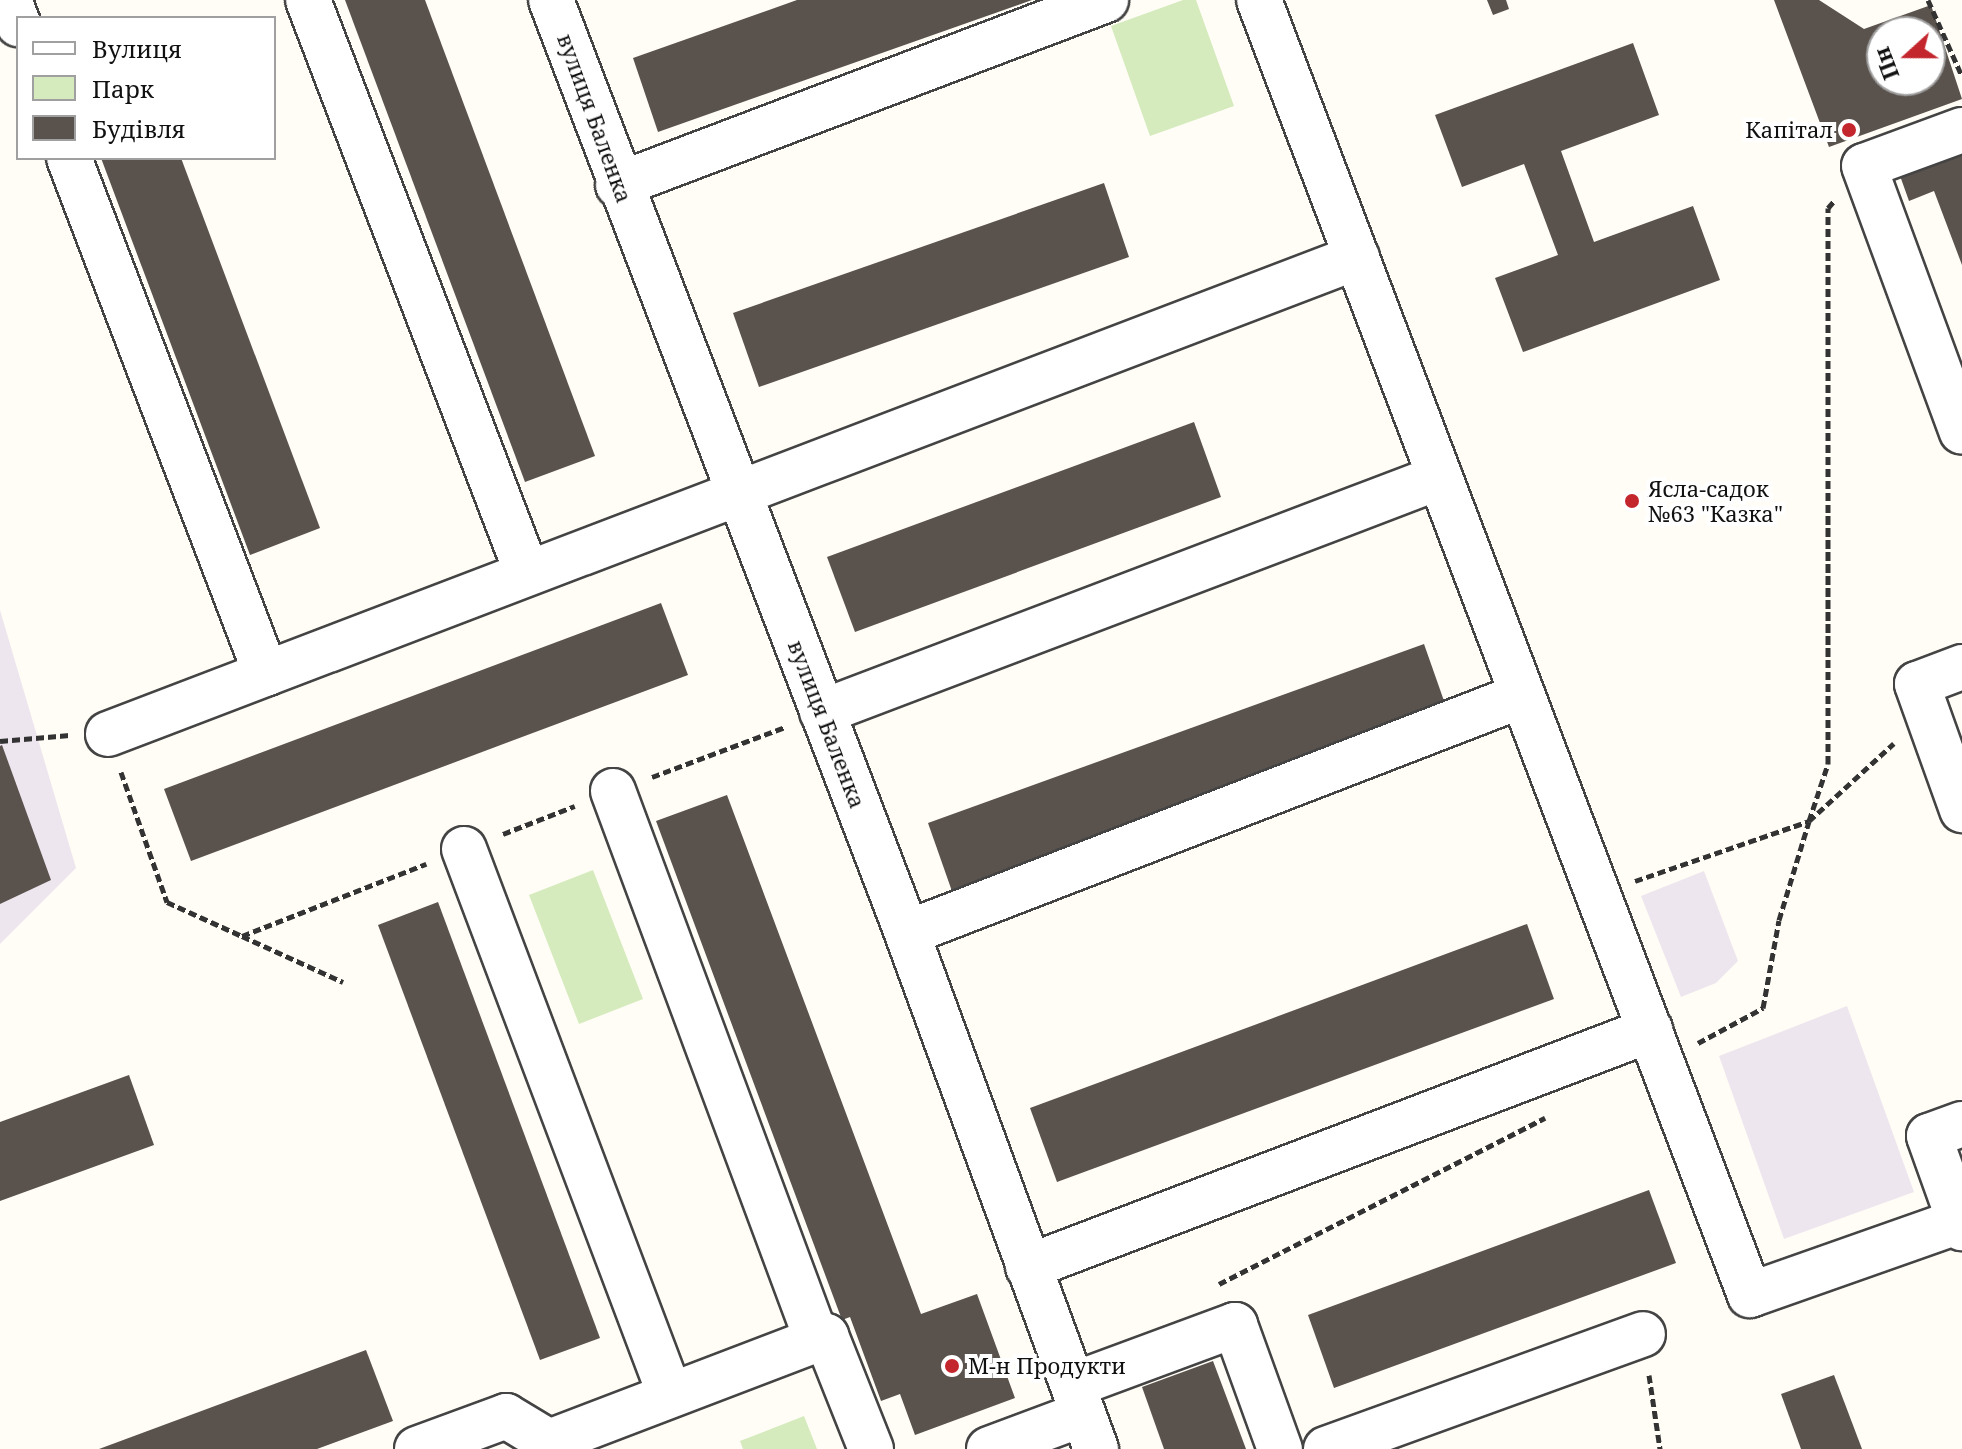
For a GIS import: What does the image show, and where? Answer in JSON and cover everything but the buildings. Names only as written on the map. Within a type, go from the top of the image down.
[{"type":"street","points":[[308,0],[527,573]]},
{"type":"street","name":"вулиця Баленка","points":[[551,0],[618,185],[907,933],[1084,1416]]},
{"type":"street","points":[[618,185],[1106,0]]},
{"type":"street","points":[[1259,0],[1750,1295],[1961,1225],[1929,1136],[1962,1124]]},
{"type":"street","points":[[1962,130],[1864,166],[1962,432]]},
{"type":"street","points":[[70,160],[266,674]]},
{"type":"street","points":[[108,734],[1357,257]]},
{"type":"street","points":[[822,712],[1440,477]]},
{"type":"street","points":[[1962,667],[1917,684],[1962,810]]},
{"type":"street","points":[[907,933],[1523,695]]},
{"type":"street","points":[[613,791],[817,1340]]},
{"type":"street","points":[[464,849],[669,1392]]},
{"type":"street","points":[[1028,1267],[1656,1045]]},
{"type":"street","points":[[989,1449],[1084,1416],[1235,1325],[1280,1449]]},
{"type":"street","points":[[1326,1449],[1643,1334]]},
{"type":"street","points":[[417,1449],[506,1416],[549,1442],[669,1392],[826,1336],[871,1449]]},
{"type":"path","points":[[1928,0],[1962,76]]},
{"type":"path","points":[[1656,1045],[1763,1008],[1779,920],[1828,764],[1828,208],[1864,166]]},
{"type":"path","points":[[242,936],[822,712]]},
{"type":"path","points":[[1599,894],[1809,821],[1927,713]]},
{"type":"path","points":[[0,741],[108,734],[167,902],[343,982]]},
{"type":"path","points":[[1207,1289],[1549,1116]]},
{"type":"path","points":[[1643,1334],[1660,1449]]},
{"type":"shaded area","points":[[0,610],[76,868],[0,944]]},
{"type":"shaded area","points":[[1704,871],[1738,961],[1716,983],[1681,997],[1641,896]]},
{"type":"shaded area","points":[[1847,1006],[1914,1192],[1784,1239],[1719,1056]]},
{"type":"green space","points":[[1183,0],[1196,0],[1234,106],[1150,136],[1111,26]]},
{"type":"green space","points":[[593,870],[643,999],[579,1024],[529,895]]},
{"type":"green space","points":[[804,1416],[817,1449],[743,1449],[740,1441]]},
{"type":"place","name":"Капітал","points":[[1849,130]]},
{"type":"place","name":"Ясла-садок №63 \"Казка\"","points":[[1632,501]]},
{"type":"place","name":"М-н Продукти","points":[[952,1366]]}]
